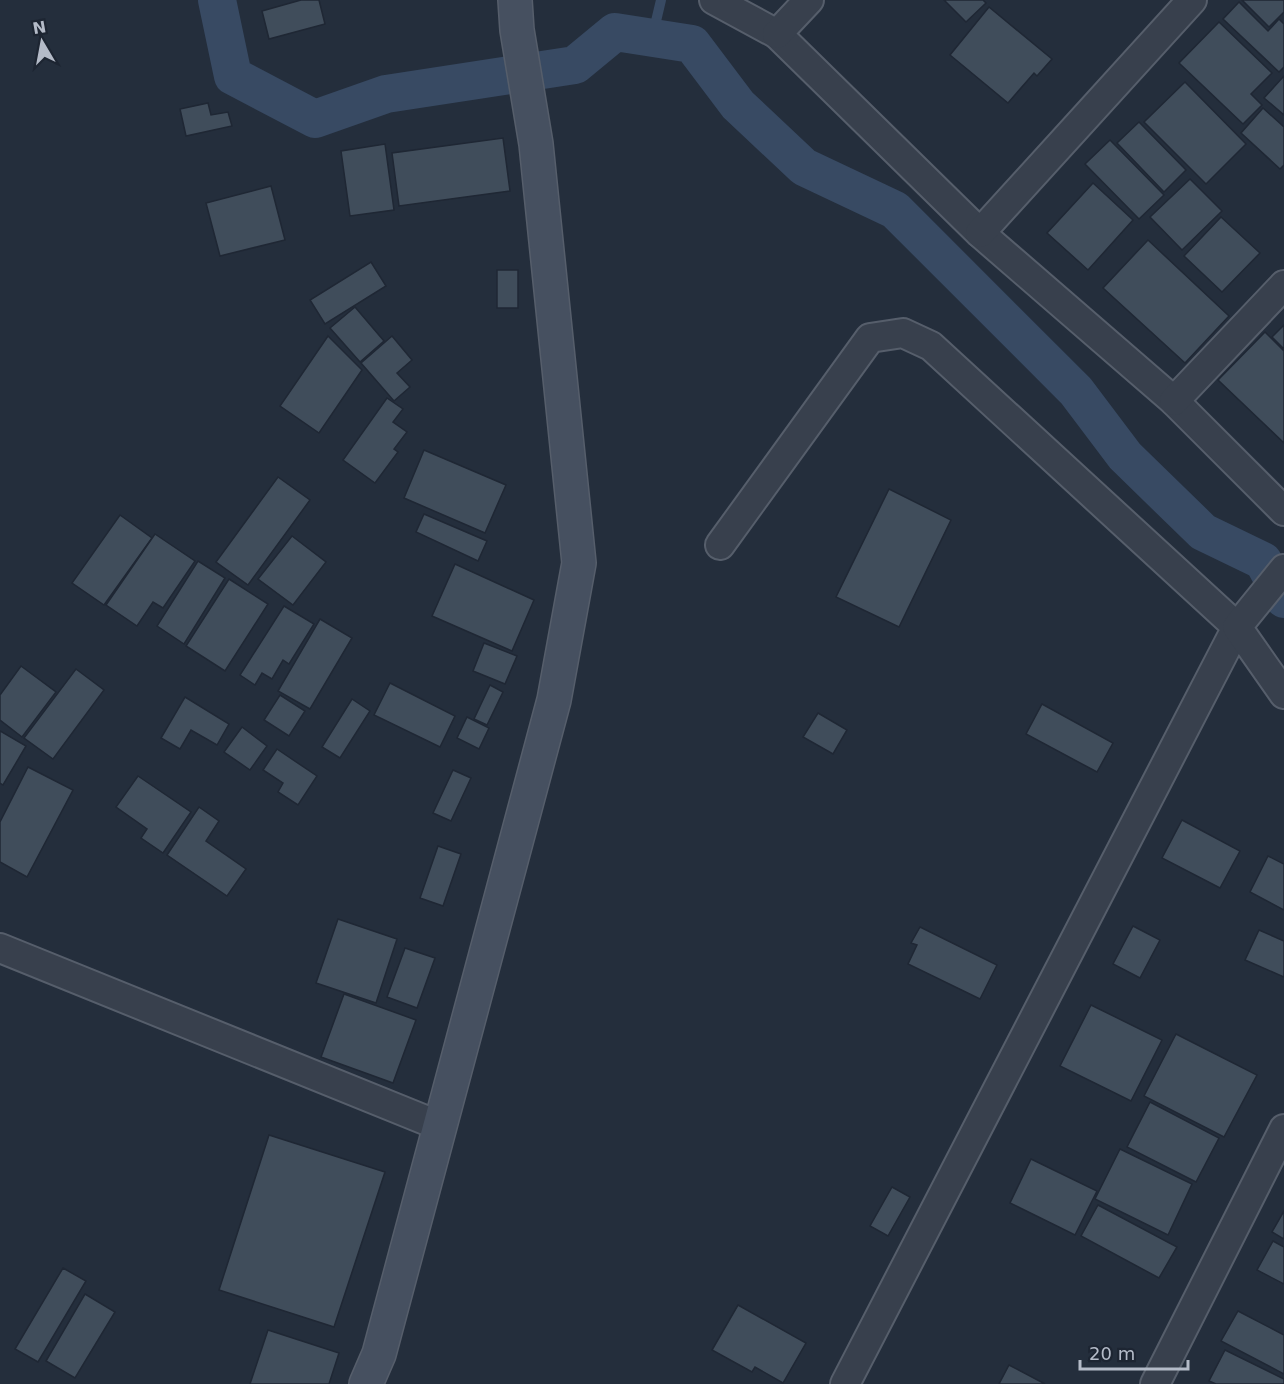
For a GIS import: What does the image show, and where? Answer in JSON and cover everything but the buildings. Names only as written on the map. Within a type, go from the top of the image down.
[{"type":"main road","points":[[366,1384],[380,1354],[554,700],[579,563],[536,144],[516,15]]},
{"type":"street","points":[[714,0],[777,34],[980,233],[1174,402],[1284,511]]},
{"type":"street","points":[[777,34],[809,0]]},
{"type":"street","points":[[980,233],[1192,0]]},
{"type":"street","points":[[1174,402],[1284,285]]},
{"type":"street","points":[[720,545],[870,338],[903,333],[931,346],[1237,627],[1284,694]]},
{"type":"street","points":[[845,1384],[1237,627],[1284,569]]},
{"type":"street","points":[[0,948],[440,1126]]},
{"type":"street","points":[[1155,1384],[1284,1130]]},
{"type":"waterway","points":[[217,0],[233,76],[315,119],[386,94],[575,65],[615,32],[692,44],[738,105],[804,167],[895,210],[1076,391],[1125,456],[1203,532],[1263,561],[1284,599]]},
{"type":"waterway","points":[[652,38],[661,0]]}]
